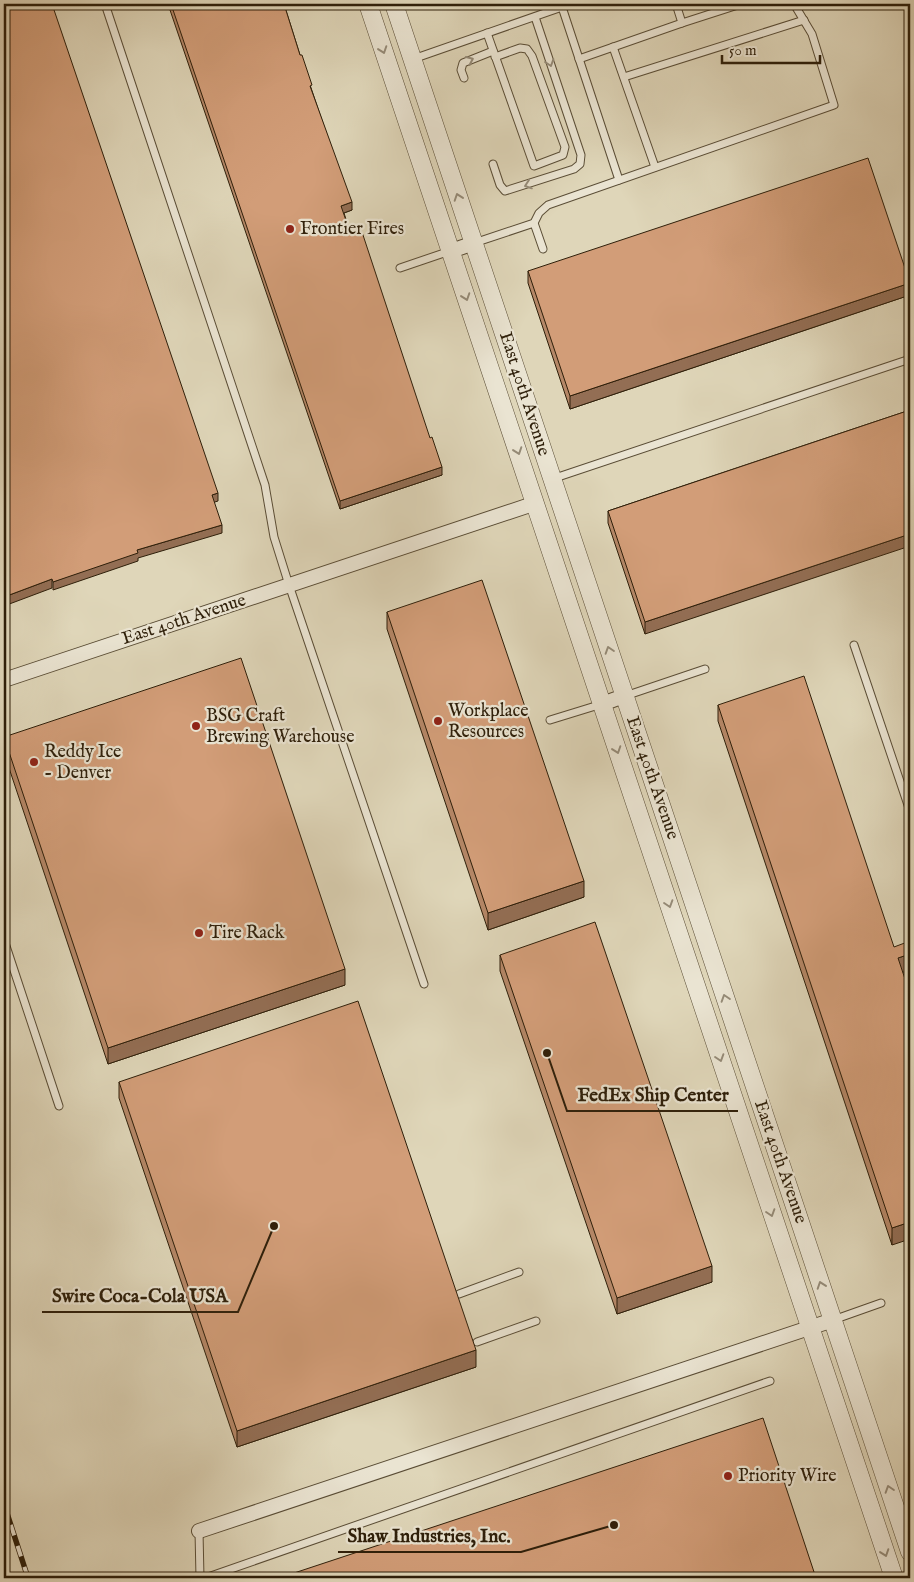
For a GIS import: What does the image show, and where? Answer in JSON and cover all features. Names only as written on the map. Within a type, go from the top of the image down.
[{"type":"street","name":"East 40th Avenue","points":[[368,4],[894,1578]]},
{"type":"street","name":"East 40th Avenue","points":[[394,4],[910,1552]]},
{"type":"street","points":[[450,251],[474,243]]},
{"type":"street","name":"East 40th Avenue","points":[[4,680],[536,504]]},
{"type":"street","points":[[536,504],[545,507],[555,519],[582,569]]},
{"type":"street","points":[[602,704],[624,696]]},
{"type":"street","points":[[199,1530],[833,1320]]},
{"type":"lane","points":[[105,4],[265,485],[274,537],[289,585],[424,984]]},
{"type":"lane","points":[[676,4],[682,23]]},
{"type":"lane","points":[[580,59],[741,4]]},
{"type":"lane","points":[[474,243],[534,223],[548,205],[834,105],[812,34],[794,4]]},
{"type":"lane","points":[[412,59],[535,17],[562,5],[619,180]]},
{"type":"lane","points":[[493,164],[500,186],[505,191],[574,169],[580,164],[581,155],[535,17]]},
{"type":"lane","points":[[624,77],[804,20]]},
{"type":"lane","points":[[464,78],[461,70],[462,63],[494,54],[520,48],[527,49],[532,56],[565,147],[563,155],[560,158],[534,166],[494,54],[487,33]]},
{"type":"lane","points":[[614,47],[655,167]]},
{"type":"lane","points":[[534,223],[543,250]]},
{"type":"lane","points":[[400,268],[450,251]]},
{"type":"lane","points":[[552,479],[910,360]]},
{"type":"lane","points":[[854,645],[910,811]]},
{"type":"lane","points":[[624,696],[705,669]]},
{"type":"lane","points":[[550,720],[602,704]]},
{"type":"lane","points":[[4,940],[59,1106]]},
{"type":"lane","points":[[459,1294],[519,1272]]},
{"type":"lane","points":[[833,1320],[881,1304]]},
{"type":"lane","points":[[477,1342],[536,1321]]},
{"type":"lane","points":[[205,1578],[770,1381]]},
{"type":"lane","points":[[199,1530],[200,1578]]},
{"type":"building","points":[[4,4],[52,4],[218,493],[212,495],[222,525],[137,550],[138,553],[53,582],[52,579],[4,597]]},
{"type":"building","points":[[171,4],[284,4],[300,55],[302,55],[312,85],[310,86],[352,202],[341,206],[351,235],[362,232],[430,438],[432,437],[442,467],[340,501]]},
{"type":"building","points":[[868,158],[910,283],[570,396],[528,271]]},
{"type":"building","points":[[910,410],[910,534],[645,622],[608,511]]},
{"type":"building","points":[[482,580],[584,881],[488,913],[387,612]]},
{"type":"building","points":[[241,658],[345,969],[108,1048],[4,737]]},
{"type":"building","points":[[804,676],[894,947],[910,941],[910,954],[898,958],[910,994],[910,1222],[892,1228],[718,705]]},
{"type":"building","points":[[595,922],[712,1266],[617,1298],[500,955]]},
{"type":"building","points":[[358,1001],[476,1350],[237,1431],[119,1082]]},
{"type":"building","points":[[763,1418],[816,1578],[279,1578]]},
{"type":"railway","points":[[4,1504],[28,1578]]},
{"type":"place","name":"Frontier Fires","points":[[290,229]]},
{"type":"place","name":"Workplace Resources","points":[[438,721]]},
{"type":"place","name":"BSG Craft Brewing Warehouse","points":[[196,726]]},
{"type":"place","name":"Reddy Ice - Denver","points":[[34,762]]},
{"type":"place","name":"Tire Rack","points":[[199,933]]},
{"type":"place","name":"FedEx Ship Center","points":[[547,1053]]},
{"type":"place","name":"Swire Coca-Cola USA","points":[[274,1226]]},
{"type":"place","name":"Priority Wire","points":[[728,1476]]},
{"type":"place","name":"Shaw Industries, Inc.","points":[[614,1525]]}]
